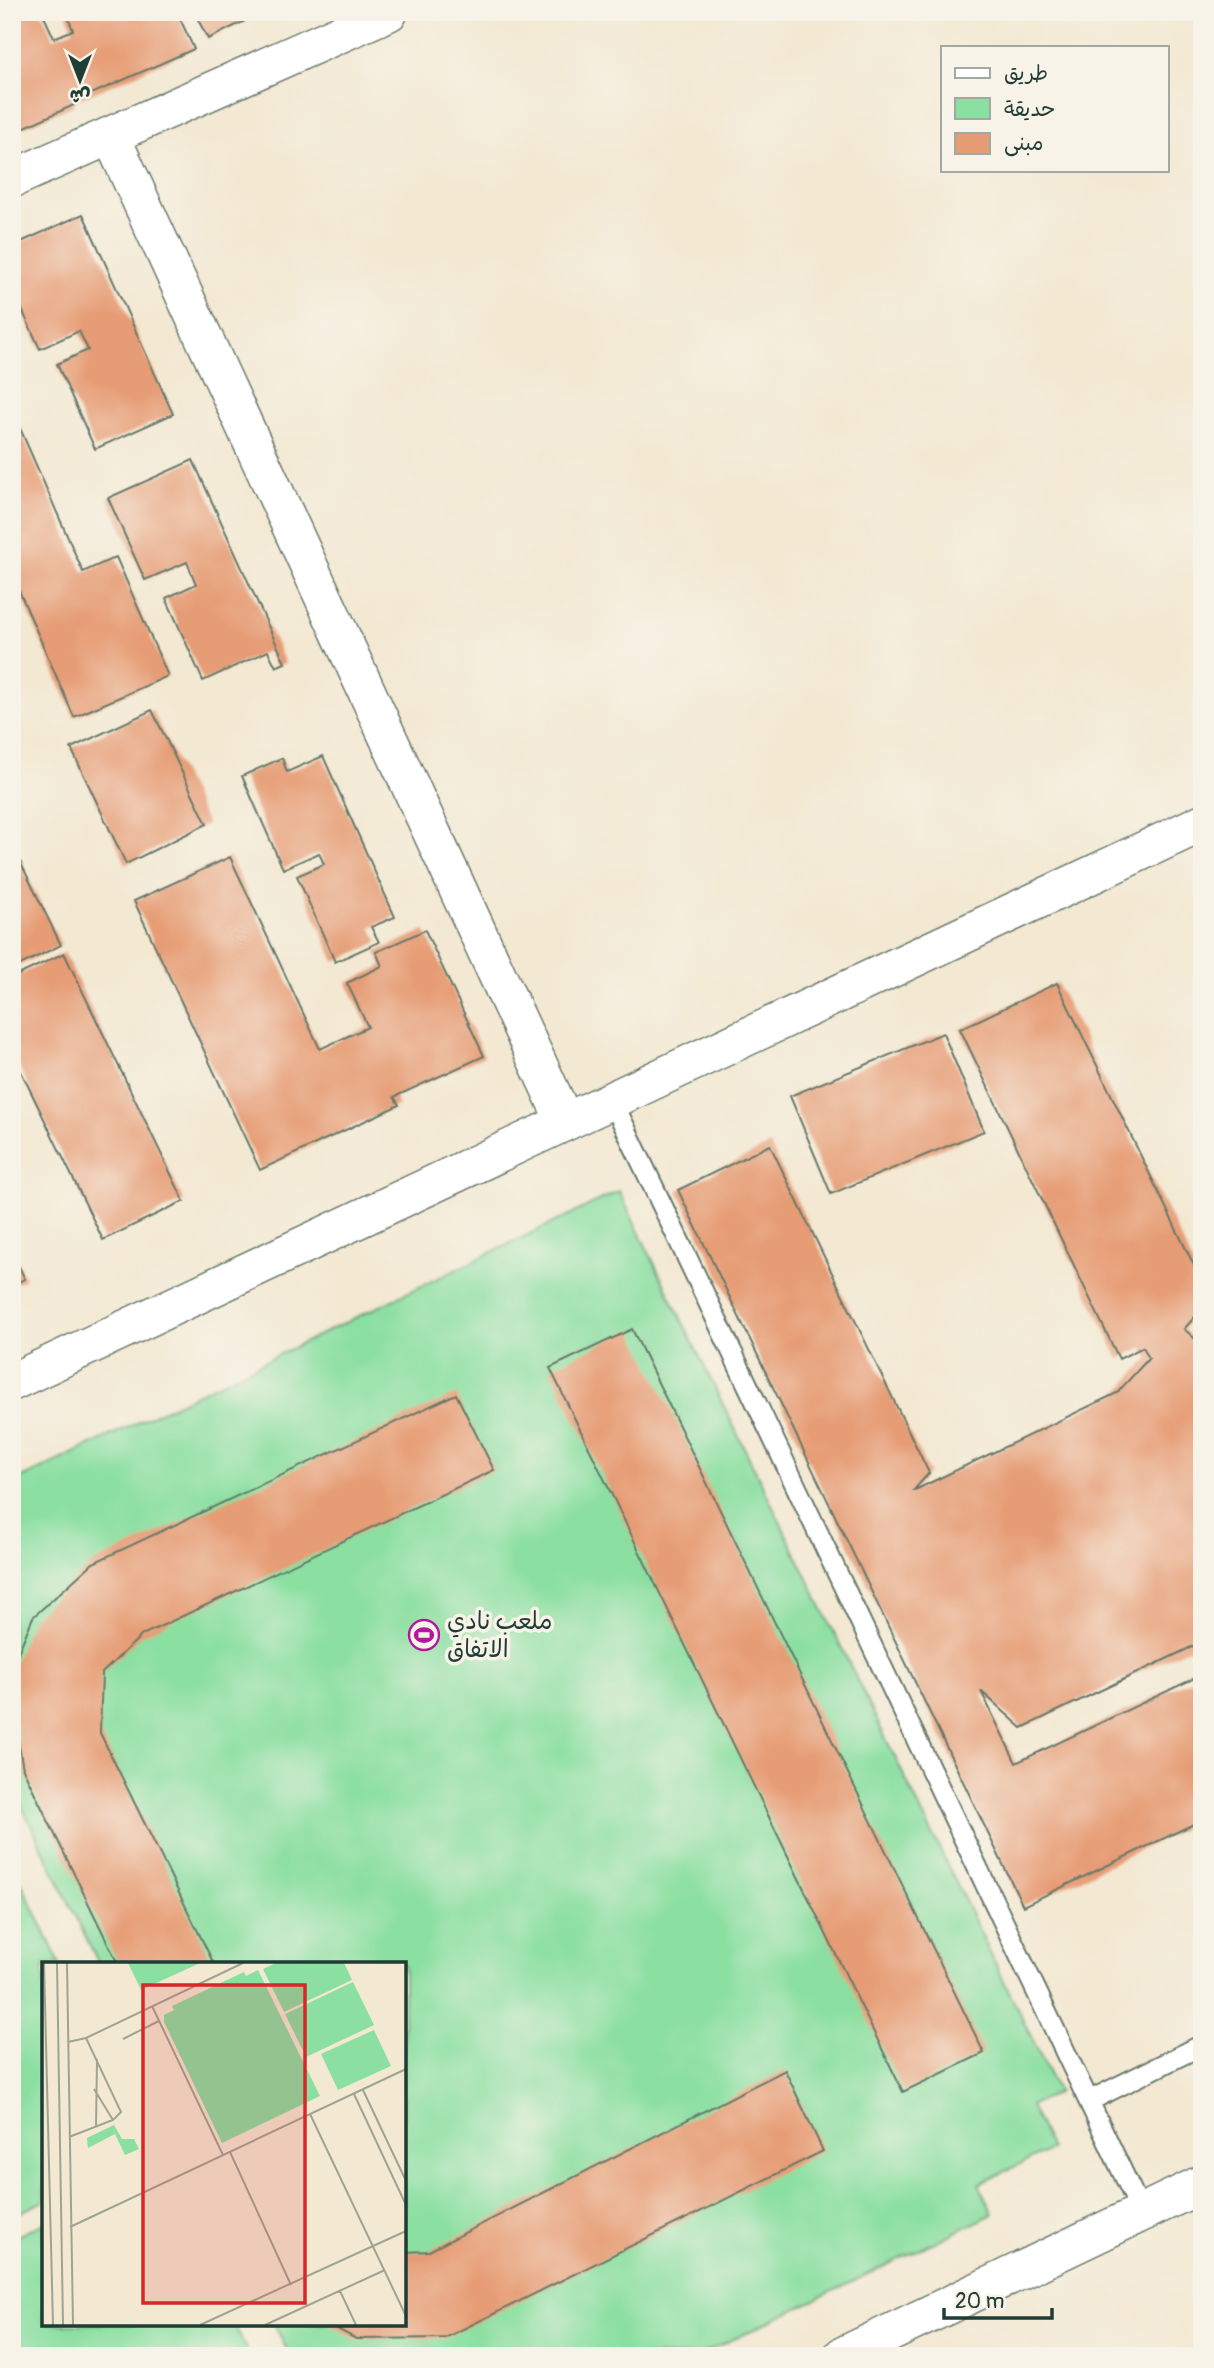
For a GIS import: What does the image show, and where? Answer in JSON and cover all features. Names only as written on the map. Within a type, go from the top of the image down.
[{"type":"street","points":[[12,179],[389,12]]},
{"type":"street","points":[[111,135],[565,1122]]},
{"type":"street","points":[[12,1382],[1202,823]]},
{"type":"street","points":[[842,2356],[1202,2184]]},
{"type":"lane","points":[[612,1100],[1142,2213]]},
{"type":"lane","points":[[1089,2101],[1202,2045]]},
{"type":"green space","name":"ملعب نادي الاتفاق","points":[[619,1191],[1058,2092],[1030,2106],[1051,2149],[979,2184],[993,2214],[698,2356],[290,2356],[275,2326],[406,2326],[406,1962],[98,1962],[12,1786],[12,1483]]},
{"type":"green space","points":[[12,1863],[59,1962],[42,1962],[42,2202],[12,2216]]},
{"type":"green space","points":[[42,2224],[42,2326],[235,2326],[249,2356],[12,2356],[12,2238]]},
{"type":"building","points":[[26,12],[42,12],[54,38],[73,30],[66,12],[177,12],[194,49],[73,102],[74,105],[23,128],[12,103],[12,61],[18,59],[12,47],[12,18]]},
{"type":"building","points":[[194,12],[250,12],[253,17],[208,39]]},
{"type":"building","points":[[83,214],[173,414],[95,449],[57,364],[88,350],[79,331],[40,349],[12,288],[12,246]]},
{"type":"building","points":[[12,410],[83,572],[116,557],[168,676],[74,717],[14,579],[12,580]]},
{"type":"building","points":[[193,460],[285,663],[276,667],[268,651],[203,681],[166,598],[196,584],[187,562],[145,580],[108,498]]},
{"type":"building","points":[[152,710],[207,824],[126,864],[71,748]]},
{"type":"building","points":[[323,756],[395,917],[371,927],[379,942],[335,962],[297,876],[324,864],[319,853],[283,869],[242,776],[282,758],[287,772]]},
{"type":"building","points":[[12,845],[61,945],[12,969]]},
{"type":"building","points":[[230,857],[320,1049],[368,1027],[347,983],[382,966],[376,952],[425,930],[484,1056],[394,1097],[399,1105],[260,1170],[134,901]]},
{"type":"building","points":[[64,953],[184,1201],[103,1240],[12,1053],[12,978]]},
{"type":"building","points":[[1057,983],[1202,1282],[1202,1309],[1184,1329],[1202,1345],[1202,1642],[1022,1728],[981,1691],[1016,1763],[1201,1675],[1202,1820],[1023,1906],[678,1190],[770,1145],[929,1473],[913,1491],[1117,1393],[1149,1358],[1143,1347],[1119,1359],[960,1029]]},
{"type":"building","points":[[943,1033],[984,1131],[831,1194],[790,1096]]},
{"type":"building","points":[[12,1252],[25,1279],[12,1285]]},
{"type":"building","points":[[632,1329],[984,2053],[903,2092],[550,1368]]},
{"type":"building","points":[[456,1394],[494,1470],[142,1635],[102,1673],[100,1733],[213,1962],[117,1962],[23,1769],[12,1705],[12,1667],[33,1617],[93,1563]]},
{"type":"building","points":[[785,2070],[823,2151],[445,2338],[356,2339],[332,2326],[406,2326],[406,2252],[429,2251]]},
{"type":"place","name":"ملعب نادي الاتفاق","points":[[424,1635]]}]
